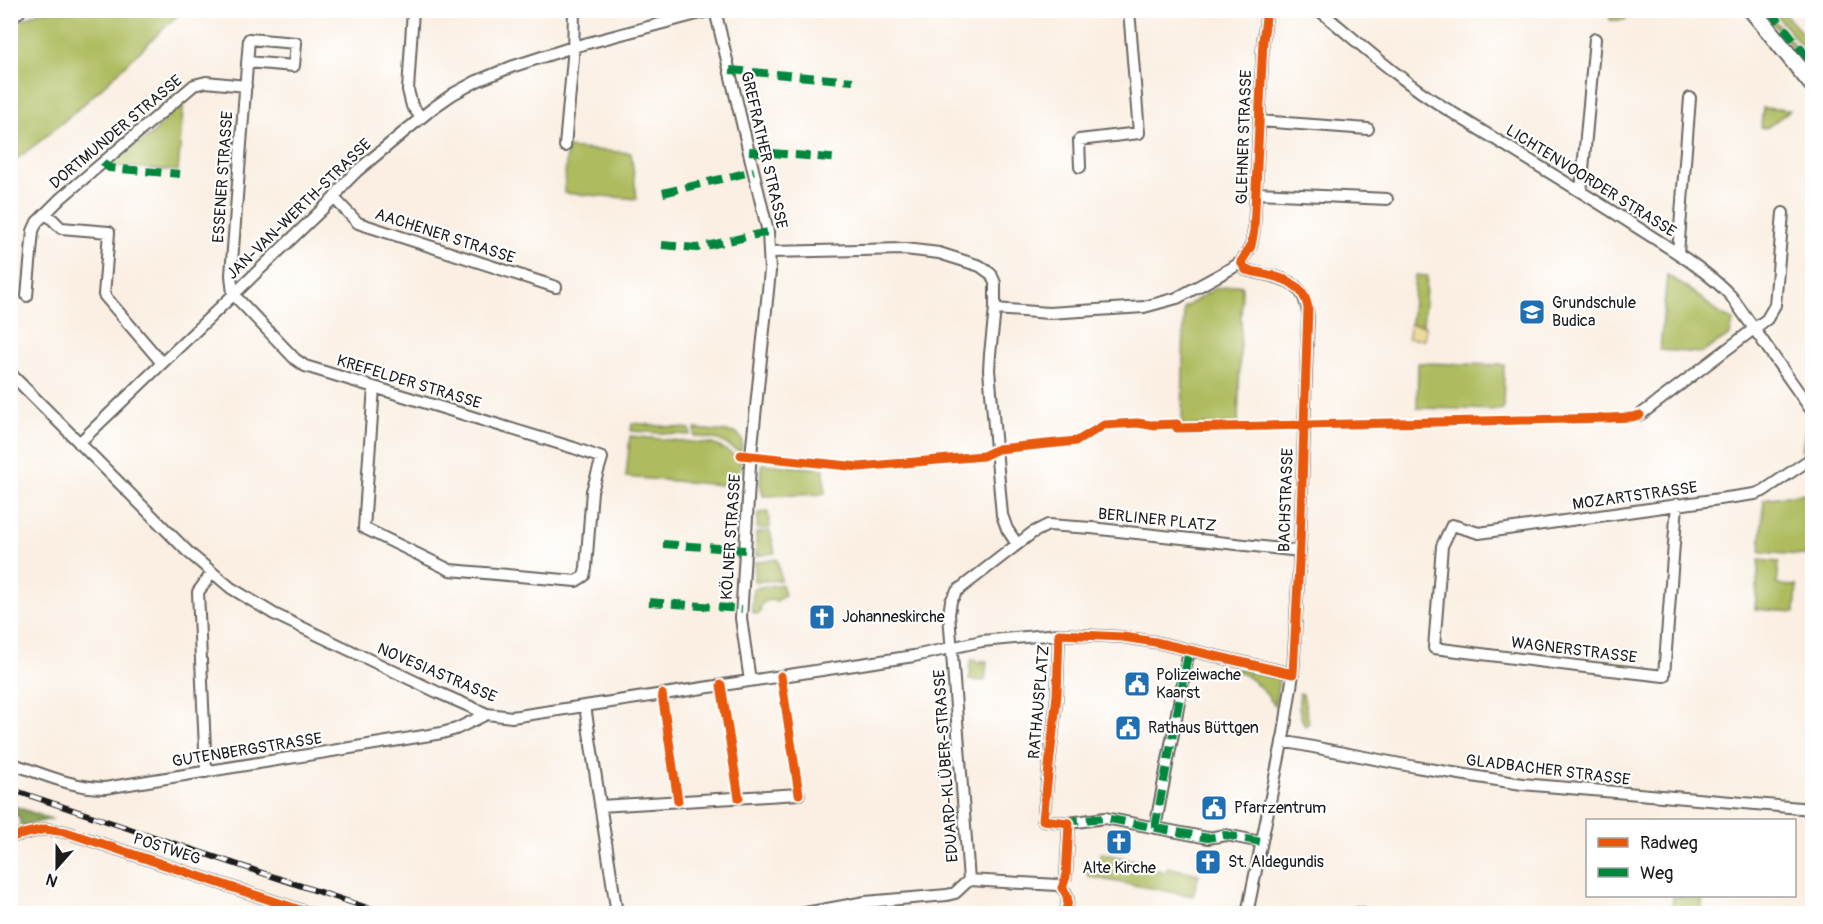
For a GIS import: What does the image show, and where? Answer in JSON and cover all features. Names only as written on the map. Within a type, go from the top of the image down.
[{"type":"main road","points":[[10,13],[17,10]]},
{"type":"main road","points":[[1752,10],[1812,84]]},
{"type":"street","points":[[413,10],[408,90],[412,106],[421,117]]},
{"type":"street","points":[[565,146],[574,10]]},
{"type":"street","name":"JAN-VAN-WERTH-STRASSE","points":[[79,442],[334,198],[357,171],[421,117],[453,94],[477,81],[573,47],[714,10]]},
{"type":"street","name":"GREFRATHER STRASSE","points":[[714,10],[768,232],[770,252],[905,249],[939,253],[980,266],[991,274],[996,283],[995,309]]},
{"type":"street","points":[[1080,167],[1079,140],[1139,133],[1129,10]]},
{"type":"street","name":"GLEHNER STRASSE","points":[[1240,262],[1248,253],[1253,238],[1264,27],[1267,10]]},
{"type":"street","name":"LICHTENVOORDER STRASSE","points":[[1318,10],[1435,101],[1678,253],[1720,285],[1731,296],[1812,411]]},
{"type":"street","name":"ESSENER STRASSE","points":[[233,294],[231,276],[246,86],[247,62],[249,39],[296,43],[294,66],[247,62]]},
{"type":"street","points":[[1581,191],[1595,39]]},
{"type":"street","name":"DORTMUNDER STRASSE","points":[[27,296],[32,233],[35,224],[46,213],[194,85],[206,82],[246,86]]},
{"type":"street","points":[[1678,253],[1690,98]]},
{"type":"street","points":[[1259,121],[1368,129]]},
{"type":"street","points":[[1257,193],[1387,199]]},
{"type":"street","name":"AACHENER STRASSE","points":[[334,198],[358,223],[556,287]]},
{"type":"street","name":"DORTMUNDER STRASSE","points":[[46,213],[61,228],[109,231],[104,295],[162,363]]},
{"type":"street","points":[[1640,415],[1767,319],[1775,305],[1783,213]]},
{"type":"street","name":"KÖLNER STRASSE","points":[[750,681],[741,618],[750,474],[770,252]]},
{"type":"street","points":[[952,649],[949,614],[954,595],[1017,544],[1006,529],[1002,515],[989,370],[995,309],[1049,313],[1152,305],[1183,296],[1240,262]]},
{"type":"street","name":"BACHSTRASSE","points":[[1240,262],[1246,270],[1281,279],[1297,286],[1307,302],[1308,315],[1300,551],[1293,674],[1282,741],[1246,914]]},
{"type":"street","name":"KREFELDER STRASSE","points":[[233,294],[301,364],[602,458],[592,491],[584,576],[576,580],[450,570],[364,528],[374,387]]},
{"type":"street","name":"NOVESIASTRASSE","points":[[10,373],[147,512],[231,588],[274,614],[421,685],[488,714],[512,717],[952,649]]},
{"type":"street","name":"MOZARTSTRASSE","points":[[1452,525],[1479,533],[1755,494],[1812,458]]},
{"type":"street","name":"WAGNERSTRASSE","points":[[1452,525],[1442,546],[1434,648],[1664,676],[1677,504]]},
{"type":"street","name":"BERLINER PLATZ","points":[[1017,544],[1042,526],[1054,524],[1300,551]]},
{"type":"street","points":[[206,772],[198,592],[212,573]]},
{"type":"street","name":"RATHAUSPLATZ","points":[[952,649],[982,641],[1059,634],[1124,637],[1293,674]]},
{"type":"street","name":"RATHAUSPLATZ","points":[[1059,634],[1057,695],[1043,820],[1069,823],[1105,818],[1208,838],[1226,835],[1261,842]]},
{"type":"street","name":"EDUARD-KLÜBER-STRASSE","points":[[952,649],[969,880]]},
{"type":"street","points":[[1155,828],[1189,650]]},
{"type":"street","points":[[585,706],[616,914]]},
{"type":"street","name":"GUTENBERGSTRASSE","points":[[10,763],[90,788],[123,786],[442,734],[488,714]]},
{"type":"street","name":"GLADBACHER STRASSE","points":[[1282,741],[1416,767],[1522,784],[1812,809]]},
{"type":"street","points":[[600,806],[799,794]]},
{"type":"street","points":[[1066,877],[1069,823]]},
{"type":"street","name":"POSTWEG","points":[[10,837],[45,830],[59,830],[312,914]]},
{"type":"street","points":[[800,914],[865,902],[946,895],[955,893],[969,880],[1051,884],[1062,888],[1068,896],[1065,914]]},
{"type":"green space","points":[[1610,10],[1629,11],[1628,17],[1624,20],[1610,20]]},
{"type":"green space","points":[[40,11],[182,11],[78,109],[11,163],[11,26]]},
{"type":"green space","points":[[1763,11],[1767,11],[1812,67],[1812,73]]},
{"type":"green space","points":[[1773,11],[1782,11],[1812,44],[1812,59]]},
{"type":"green space","points":[[184,99],[178,171],[109,164],[153,134]]},
{"type":"green space","points":[[1763,108],[1790,110],[1764,128],[1761,127]]},
{"type":"green space","points":[[567,148],[631,153],[637,199],[564,193]]},
{"type":"green space","points":[[1415,275],[1427,276],[1423,326],[1411,324]]},
{"type":"green space","points":[[1667,275],[1693,292],[1719,314],[1733,321],[1730,335],[1702,353],[1660,350]]},
{"type":"green space","points":[[1242,286],[1238,424],[1182,426],[1184,308],[1214,289]]},
{"type":"green space","points":[[1418,363],[1504,365],[1503,410],[1417,408]]},
{"type":"green space","points":[[1807,418],[1812,425],[1812,445],[1802,451]]},
{"type":"green space","points":[[632,423],[690,429],[690,435],[631,431]]},
{"type":"green space","points":[[695,429],[737,433],[742,440],[741,453],[719,440],[694,436]]},
{"type":"green space","points":[[630,436],[716,445],[741,458],[738,480],[734,486],[626,477]]},
{"type":"green space","points":[[762,464],[824,469],[825,494],[763,496],[760,482]]},
{"type":"green space","points":[[1812,492],[1812,556],[1760,552],[1764,499]]},
{"type":"green space","points":[[768,512],[770,528],[757,529],[758,513]]},
{"type":"green space","points":[[770,531],[775,553],[756,556],[756,533]]},
{"type":"green space","points":[[777,559],[781,580],[754,582],[755,562]]},
{"type":"green space","points":[[1759,560],[1779,562],[1777,585],[1797,586],[1795,612],[1755,609]]},
{"type":"green space","points":[[782,584],[785,595],[777,601],[764,602],[759,609],[760,613],[752,612],[753,588]]},
{"type":"green space","points":[[971,660],[976,660],[977,663],[987,661],[985,681],[969,680]]},
{"type":"green space","points":[[1237,667],[1279,678],[1275,706],[1258,686],[1237,671]]},
{"type":"green space","points":[[1300,693],[1303,694],[1309,723],[1305,726],[1301,718]]},
{"type":"green space","points":[[11,805],[51,819],[21,826],[18,815],[11,816]]},
{"type":"green space","points":[[1101,853],[1153,864],[1152,869],[1166,872],[1168,867],[1199,874],[1193,896],[1090,877],[1085,871],[1086,863],[1098,865]]},
{"type":"green space","points":[[1673,897],[1703,897],[1701,913],[1672,913]]},
{"type":"sand","points":[[1410,324],[1426,326],[1424,340],[1408,338]]},
{"type":"railway","points":[[10,789],[386,914]]},
{"type":"marked path","points":[[1770,10],[1812,63]]},
{"type":"marked path","points":[[730,70],[853,81]]},
{"type":"marked path","points":[[749,151],[840,159]]},
{"type":"marked path","points":[[103,162],[109,168],[180,174]]},
{"type":"marked path","points":[[663,193],[754,171]]},
{"type":"marked path","points":[[662,245],[697,248],[768,232]]},
{"type":"marked path","points":[[663,544],[745,550]]},
{"type":"marked path","points":[[649,602],[742,609]]},
{"type":"marked path","points":[[1155,828],[1189,650]]},
{"type":"marked path","points":[[1064,822],[1105,818],[1208,838],[1226,835],[1261,842]]},
{"type":"cycle path","points":[[1065,914],[1068,900],[1062,888],[1066,877],[1069,823],[1043,820],[1057,695],[1059,634],[1123,637],[1155,642],[1293,674],[1308,308],[1305,298],[1293,284],[1275,276],[1246,270],[1241,262],[1251,246],[1254,230],[1263,41],[1267,10]]},
{"type":"cycle path","points":[[1177,428],[1609,418],[1640,415]]},
{"type":"cycle path","points":[[741,455],[859,467],[983,456],[998,449],[1077,441],[1104,425],[1177,424]]},
{"type":"cycle path","points":[[781,676],[799,794]]},
{"type":"cycle path","points":[[721,685],[739,798]]},
{"type":"cycle path","points":[[662,694],[678,801]]},
{"type":"cycle path","points":[[10,837],[45,829],[66,832],[312,914]]},
{"type":"place","name":"Grundschule Budica","points":[[1532,312]]},
{"type":"place","name":"Johanneskirche","points":[[822,617]]},
{"type":"place","name":"Polizeiwache Kaarst","points":[[1137,684]]},
{"type":"place","name":"Rathaus Büttgen","points":[[1128,728]]},
{"type":"place","name":"Pfarrzentrum","points":[[1214,808]]},
{"type":"place","name":"Alte Kirche","points":[[1119,842]]},
{"type":"place","name":"St. Aldegundis","points":[[1208,862]]}]
